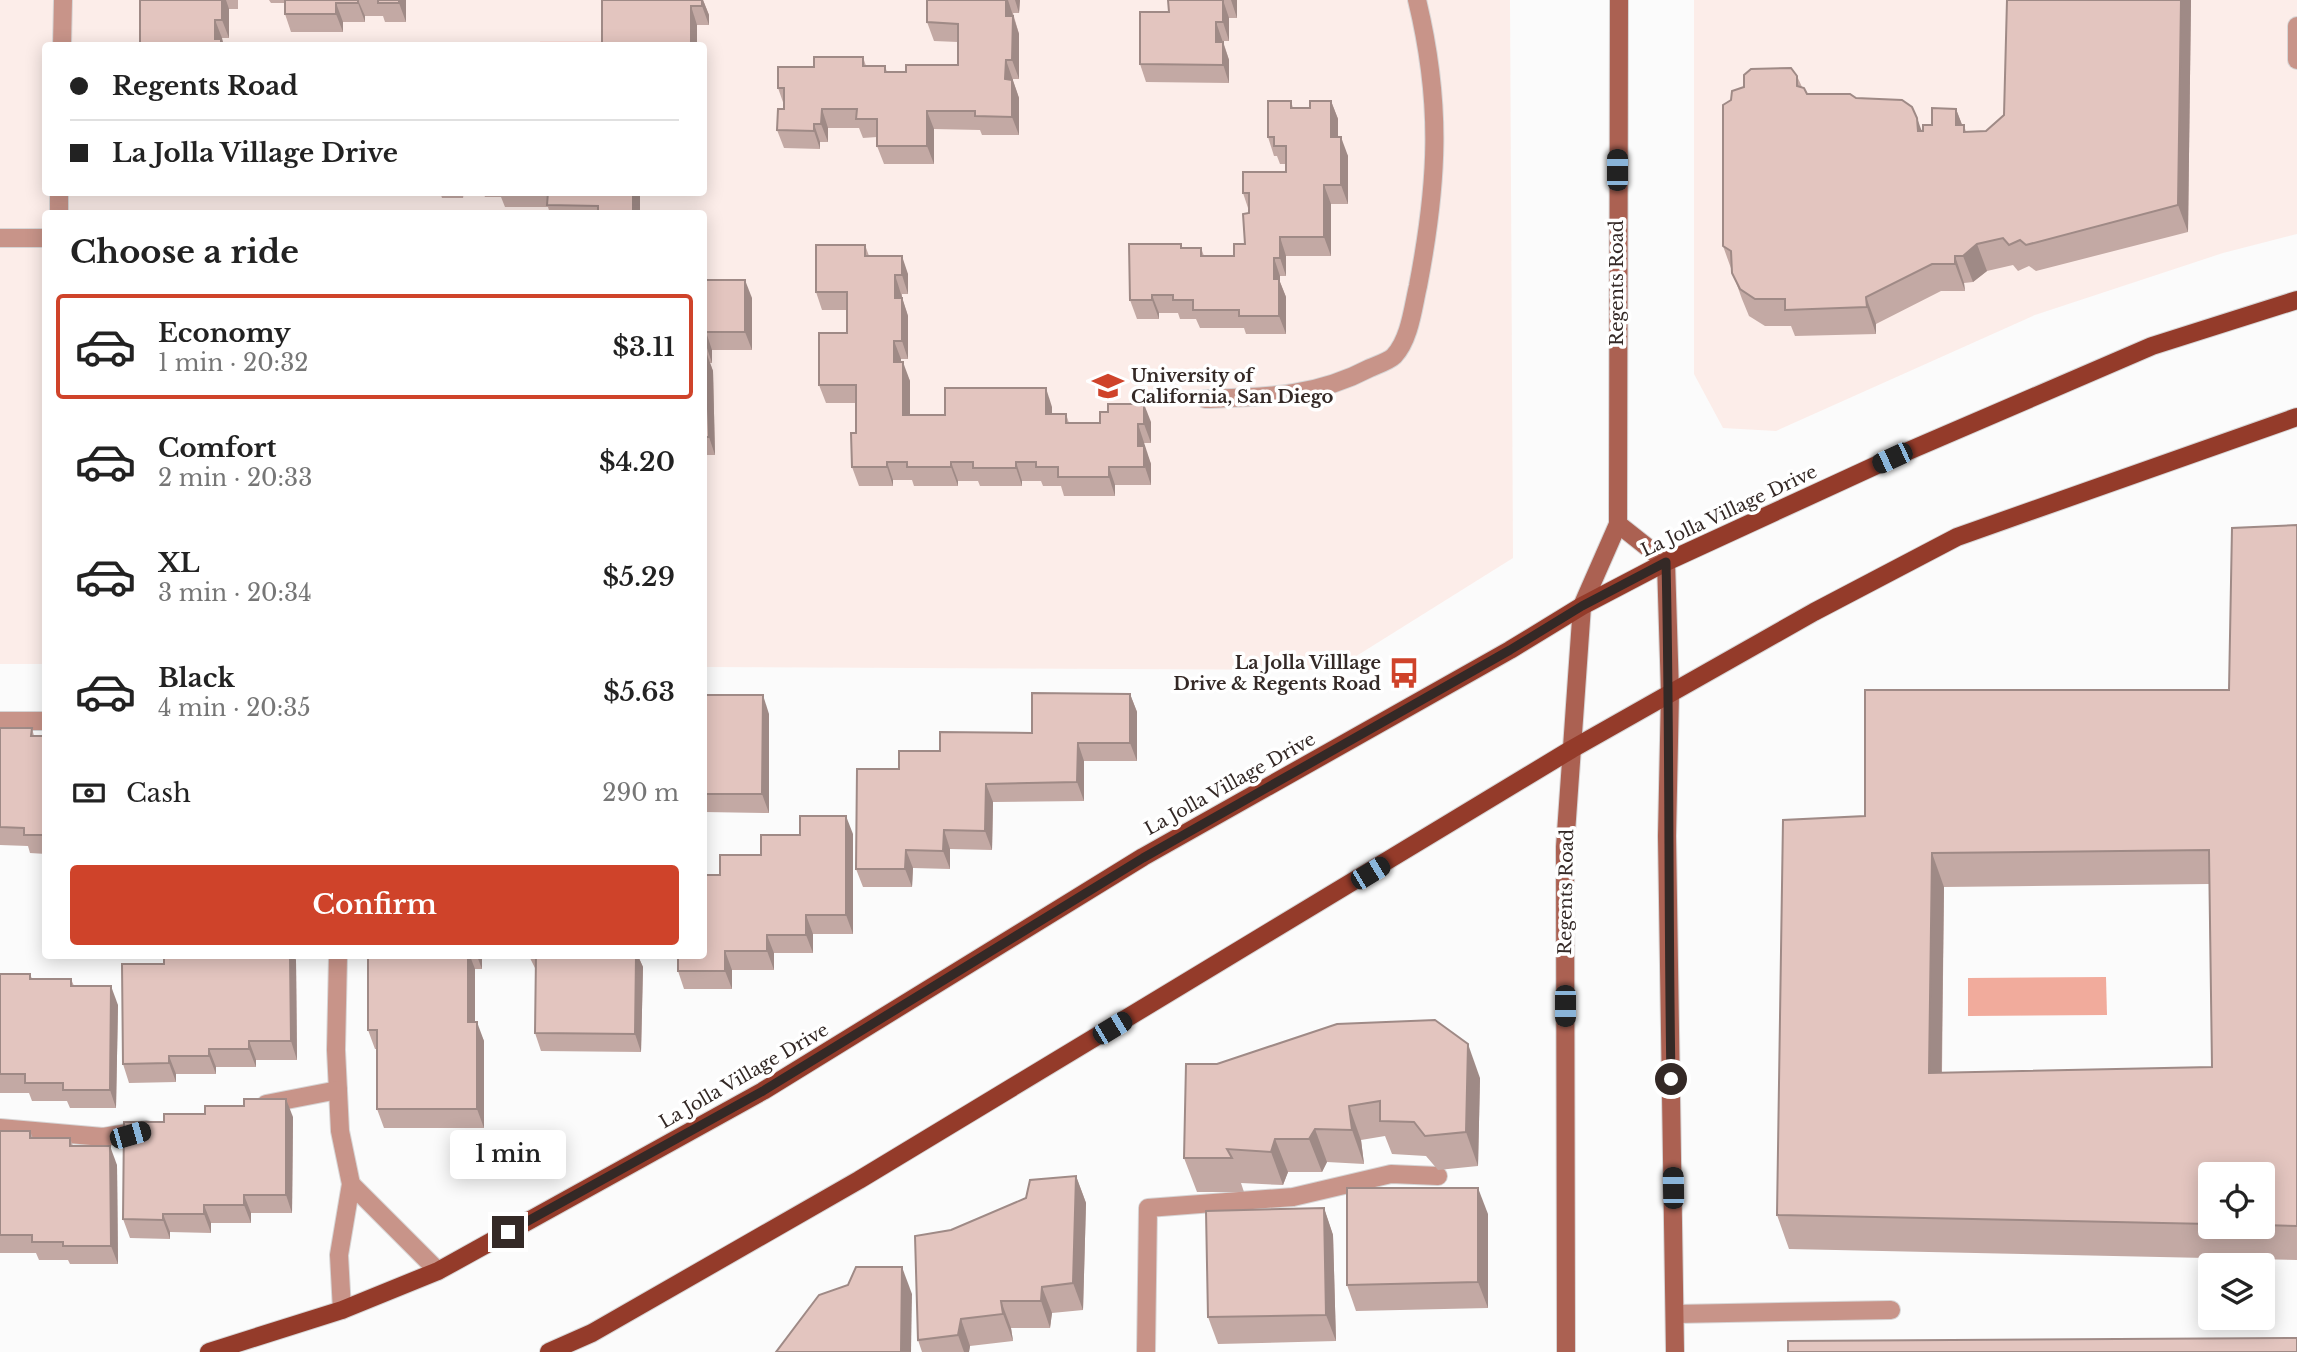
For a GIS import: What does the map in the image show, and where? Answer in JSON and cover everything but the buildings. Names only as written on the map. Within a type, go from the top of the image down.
[{"type":"main road","name":"Regents Road","points":[[1566,1352],[1565,847],[1582,606],[1618,524],[1619,0]]},
{"type":"main road","name":"La Jolla Village Drive","points":[[209,1352],[342,1310],[438,1271],[763,1091],[1143,858],[1510,650],[1582,606],[1666,562],[1892,458],[2152,346],[2297,300]]},
{"type":"main road","points":[[550,1352],[592,1333],[859,1180],[1572,749],[1957,537],[2297,417]]},
{"type":"main road","points":[[1618,524],[1666,562],[1670,693],[1667,836],[1675,1352]]},
{"type":"lane","points":[[62,42],[63,0]]},
{"type":"lane","points":[[1205,399],[1284,397],[1340,384],[1394,356],[1410,323],[1434,191],[1436,122],[1430,55],[1417,0]]},
{"type":"lane","points":[[2297,26],[2297,60]]},
{"type":"lane","points":[[0,238],[42,238]]},
{"type":"lane","points":[[0,721],[42,721]]},
{"type":"lane","points":[[338,959],[340,1131],[351,1184],[339,1255],[342,1310]]},
{"type":"lane","points":[[246,1107],[338,1090]]},
{"type":"lane","points":[[0,1128],[117,1137],[161,1126]]},
{"type":"lane","points":[[1146,1352],[1147,1208],[1293,1197],[1391,1174],[1438,1176]]},
{"type":"lane","points":[[351,1184],[438,1271]]},
{"type":"lane","points":[[1675,1314],[1892,1310]]},
{"type":"shaded area","name":"University of California, San Diego","points":[[0,0],[1510,0],[1513,558],[1334,670],[707,667],[707,210],[42,210],[42,664],[0,664]]},
{"type":"shaded area","points":[[1694,0],[2297,0],[2297,234],[2223,253],[2035,315],[1776,431],[1723,428],[1694,374]]},
{"type":"shaded area","points":[[540,41],[609,41],[609,42]]},
{"type":"shaded area","points":[[2106,977],[2107,1015],[1968,1016],[1968,978]]},
{"type":"place","name":"University of California, San Diego","points":[[1108,386]]},
{"type":"place","name":"La Jolla Villlage Drive & Regents Road","points":[[1404,673]]},
{"type":"route","points":[[508,1232],[763,1091],[1143,858],[1510,650],[1582,606],[1666,562],[1670,693],[1667,836],[1671,1079]]}]
